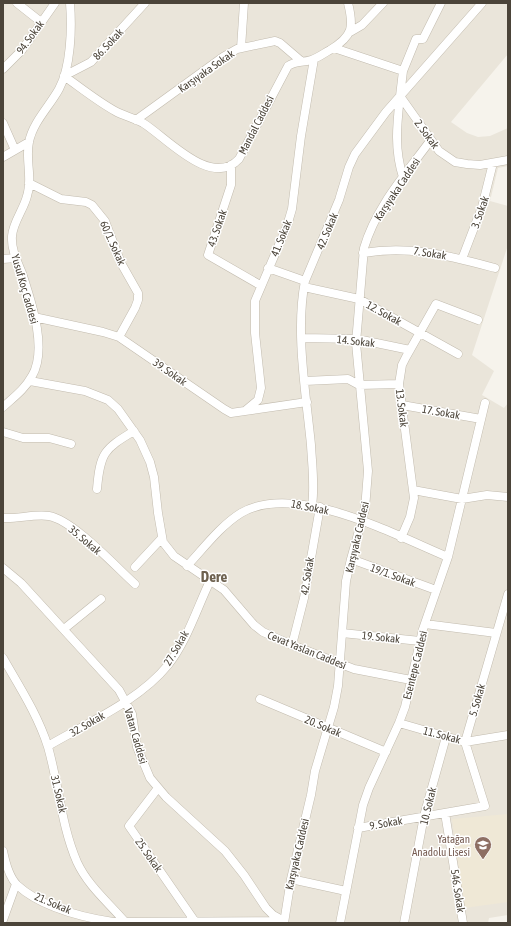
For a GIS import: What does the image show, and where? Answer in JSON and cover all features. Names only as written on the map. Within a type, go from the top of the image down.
[{"type":"street","points":[[17,3],[41,22]]},
{"type":"street","name":"94. Sokak","points":[[3,69],[22,50],[55,3]]},
{"type":"street","name":"Yusuf Koç Caddesi","points":[[3,407],[22,391],[30,381],[39,355],[34,317],[28,292],[12,244],[13,230],[28,196],[29,142],[38,120],[55,96],[64,76],[71,30],[70,3]]},
{"type":"street","name":"86. Sokak","points":[[64,76],[91,62],[145,3]]},
{"type":"street","points":[[241,48],[244,3]]},
{"type":"street","points":[[348,3],[352,21],[350,32]]},
{"type":"street","name":"Mandal Caddesi","points":[[64,76],[114,110],[136,120],[197,163],[216,167],[231,165],[239,159],[284,71],[292,63],[314,58],[334,48],[344,40],[350,32],[362,25],[383,3]]},
{"type":"street","name":"2. Sokak","points":[[404,177],[399,164],[396,131],[402,71],[416,39],[423,39],[441,3]]},
{"type":"street","name":"42. Sokak","points":[[312,506],[314,480],[305,381],[301,312],[305,284],[339,200],[349,167],[355,154],[400,96],[482,3]]},
{"type":"street","name":"Karşıyaka Sokak","points":[[136,120],[229,52],[275,41],[280,43],[301,61]]},
{"type":"street","points":[[334,48],[402,71]]},
{"type":"street","name":"41. Sokak","points":[[246,410],[258,400],[260,394],[254,315],[255,301],[260,285],[287,226],[292,209],[301,136],[314,58]]},
{"type":"street","name":"2. Sokak","points":[[400,96],[430,141],[446,157],[455,162],[467,164],[493,163],[508,160]]},
{"type":"street","points":[[3,123],[15,150]]},
{"type":"street","name":"Karşıyaka Caddesi","points":[[284,922],[291,879],[315,771],[328,728],[338,686],[346,581],[350,559],[365,509],[368,471],[359,385],[357,339],[359,299],[364,253],[368,233],[377,215],[430,141]]},
{"type":"street","points":[[3,157],[29,142]]},
{"type":"street","name":"3. Sokak","points":[[462,259],[482,207],[493,163]]},
{"type":"street","name":"43. Sokak","points":[[231,165],[231,184],[208,255],[260,285]]},
{"type":"street","name":"60/1. Sokak","points":[[29,184],[61,199],[86,202],[98,211],[105,221],[121,263],[136,287],[138,300],[119,337]]},
{"type":"street","name":"7. Sokak","points":[[364,253],[401,249],[462,259],[496,268]]},
{"type":"street","points":[[3,259],[16,258]]},
{"type":"street","name":"12. Sokak","points":[[268,268],[305,284],[359,299],[458,354]]},
{"type":"street","name":"13. Sokak","points":[[401,538],[410,517],[414,498],[399,384],[402,365],[419,332],[436,304],[478,320]]},
{"type":"street","name":"39. Sokak","points":[[34,317],[119,337],[224,410],[231,413],[307,402]]},
{"type":"street","name":"14. Sokak","points":[[302,338],[357,339],[410,350]]},
{"type":"street","points":[[305,381],[348,379],[359,385],[399,384]]},
{"type":"street","name":"Cevat Yaslan Caddesi","points":[[30,381],[84,391],[108,400],[118,409],[134,431],[150,462],[154,477],[162,538],[174,556],[224,590],[254,626],[263,632],[292,645],[354,669],[411,680]]},
{"type":"street","name":"Esentepe Caddesi","points":[[340,923],[358,828],[369,788],[399,723],[425,624],[448,557],[484,403]]},
{"type":"street","name":"17. Sokak","points":[[402,405],[481,419]]},
{"type":"street","points":[[97,489],[99,468],[103,456],[113,444],[134,431]]},
{"type":"street","points":[[3,432],[23,438],[49,438],[71,444]]},
{"type":"street","points":[[413,490],[462,499],[487,495],[508,497]]},
{"type":"street","name":"18. Sokak","points":[[187,566],[227,524],[242,512],[258,506],[292,502],[320,507],[362,522],[448,557]]},
{"type":"street","name":"42. Sokak","points":[[292,645],[304,598],[320,507]]},
{"type":"street","name":"35. Sokak","points":[[3,518],[35,515],[50,516],[64,523],[76,531],[135,584]]},
{"type":"street","points":[[135,567],[162,538]]},
{"type":"street","name":"19/1. Sokak","points":[[350,559],[436,590]]},
{"type":"street","name":"Vatan Caddesi","points":[[3,568],[21,583],[47,613],[106,674],[126,701],[132,714],[137,747],[150,778],[158,788],[225,851],[244,875],[266,908],[273,915],[284,922]]},
{"type":"street","name":"27. Sokak","points":[[126,701],[140,692],[169,664],[183,639],[210,581]]},
{"type":"street","name":"5. Sokak","points":[[465,742],[508,594]]},
{"type":"street","points":[[64,629],[101,599]]},
{"type":"street","points":[[425,624],[496,634]]},
{"type":"street","name":"19. Sokak","points":[[342,633],[420,642]]},
{"type":"street","name":"31. Sokak","points":[[3,658],[32,709],[48,746],[62,810],[77,862],[88,881],[126,923]]},
{"type":"street","name":"20. Sokak","points":[[260,699],[386,752]]},
{"type":"street","name":"32. Sokak","points":[[48,746],[126,701]]},
{"type":"street","name":"11. Sokak","points":[[399,723],[465,742],[508,735]]},
{"type":"street","name":"10. Sokak","points":[[404,923],[424,816],[446,736]]},
{"type":"street","name":"9. Sokak","points":[[358,828],[486,806],[465,742]]},
{"type":"street","name":"25. Sokak","points":[[158,788],[128,826],[196,922]]},
{"type":"street","name":"546. Sokak","points":[[445,813],[463,923]]},
{"type":"street","points":[[3,851],[10,874],[16,884],[3,920]]},
{"type":"street","points":[[291,879],[346,891]]},
{"type":"street","name":"21. Sokak","points":[[16,884],[44,902],[99,920],[126,923],[284,922]]},
{"type":"shaded area","points":[[3,3],[508,3],[508,54],[451,122],[467,133],[478,137],[490,136],[508,128],[508,166],[498,168],[490,201],[508,206],[508,245],[472,355],[494,371],[482,395],[504,408],[508,403],[508,915],[489,918],[488,923],[3,923]]},
{"type":"shaded area","name":"Yatağan Anadolu Lisesi","points":[[508,814],[508,902],[464,908],[452,819]]},
{"type":"place","name":"Yatağan Anadolu Lisesi","points":[[483,860]]},
{"type":"district","name":"Dere","points":[[214,576]]}]
